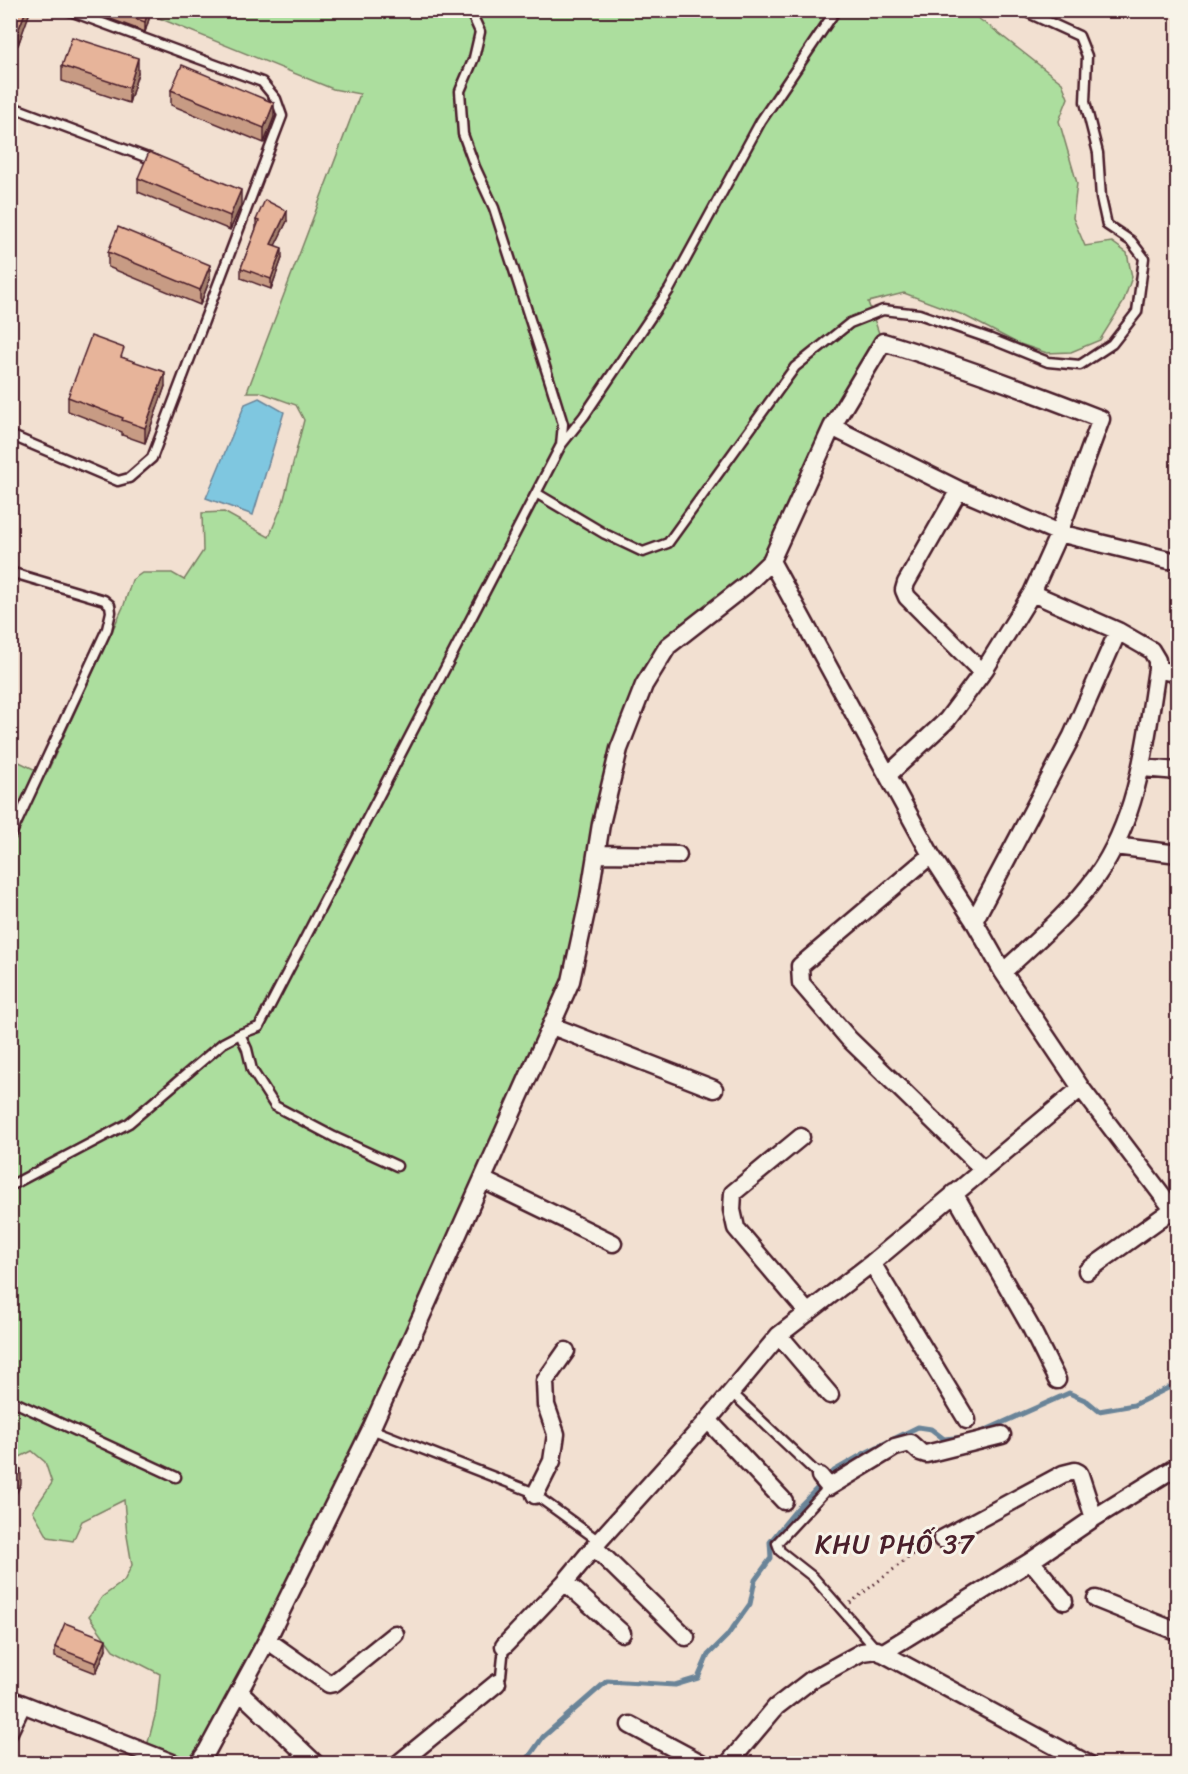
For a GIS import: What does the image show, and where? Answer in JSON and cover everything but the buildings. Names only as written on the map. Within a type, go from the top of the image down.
[{"type":"street","points":[[198,1764],[267,1641],[371,1429],[572,981],[601,824],[619,749],[644,685],[668,646],[746,585],[771,561],[832,426],[883,342],[1101,419],[1059,533],[1032,593],[982,672],[940,728],[888,775]]},
{"type":"street","points":[[832,426],[959,490],[1059,533],[1169,560]]},
{"type":"street","points":[[959,490],[904,590],[907,597],[982,672]]},
{"type":"street","points":[[771,561],[931,855],[974,921],[1003,972],[1081,1088],[1175,1213],[1088,1271]]},
{"type":"street","points":[[1003,972],[1082,894],[1096,877],[1115,846],[1142,768],[1157,669],[1157,660],[1151,650],[1118,631],[1032,593]]},
{"type":"street","points":[[974,921],[1071,736],[1118,631]]},
{"type":"street","points":[[1157,669],[1178,674]]},
{"type":"street","points":[[1142,768],[1178,771]]},
{"type":"street","points":[[1115,846],[1178,854]]},
{"type":"street","points":[[596,854],[678,855]]},
{"type":"street","points":[[931,855],[800,966],[801,983],[849,1039],[983,1169]]},
{"type":"street","points":[[552,1026],[714,1089]]},
{"type":"street","points":[[504,1646],[565,1582],[596,1544],[708,1420],[779,1335],[872,1263],[1081,1088]]},
{"type":"street","points":[[801,1137],[733,1194],[732,1210],[736,1228],[808,1313]]},
{"type":"street","points":[[483,1180],[613,1243]]},
{"type":"street","points":[[954,1193],[1030,1326],[1057,1380]]},
{"type":"street","points":[[872,1263],[967,1420]]},
{"type":"street","points":[[779,1335],[830,1395]]},
{"type":"street","points":[[535,1495],[552,1461],[556,1434],[546,1405],[545,1381],[566,1351]]},
{"type":"street","points":[[708,1420],[783,1501]]},
{"type":"street","points":[[825,1481],[905,1443],[910,1443],[926,1454],[1002,1435]]},
{"type":"street","points":[[880,1652],[1031,1561],[1094,1518],[1178,1466]]},
{"type":"street","points":[[942,1539],[1063,1474],[1075,1471],[1080,1475],[1094,1518]]},
{"type":"street","points":[[596,1544],[686,1637]]},
{"type":"street","points":[[1031,1561],[1064,1601]]},
{"type":"street","points":[[565,1582],[622,1634]]},
{"type":"street","points":[[1096,1599],[1178,1632]]},
{"type":"street","points":[[267,1641],[329,1684],[334,1683],[395,1634]]},
{"type":"street","points":[[728,1764],[776,1707],[821,1675],[862,1652],[880,1652],[1088,1764]]},
{"type":"street","points":[[398,1764],[496,1683]]},
{"type":"street","points":[[240,1692],[316,1764]]},
{"type":"street","points":[[18,1703],[153,1760],[175,1764]]},
{"type":"street","points":[[630,1725],[703,1764]]},
{"type":"lane","points":[[10,435],[118,481],[129,478],[152,458],[282,116],[276,99],[262,82],[67,10]]},
{"type":"lane","points":[[470,10],[480,32],[474,57],[460,91],[463,134],[494,208],[550,382],[563,424],[561,445]]},
{"type":"lane","points":[[10,1186],[129,1122],[223,1043],[259,1027],[561,445],[584,416],[669,290],[761,121],[837,10]]},
{"type":"lane","points":[[536,493],[604,534],[643,552],[668,543],[795,368],[850,322],[883,310],[919,314],[1048,362],[1080,365],[1112,344],[1137,312],[1144,258],[1131,241],[1107,225],[1101,198],[1098,153],[1085,102],[1087,56],[1079,36],[1022,10]]},
{"type":"lane","points":[[10,106],[164,164]]},
{"type":"lane","points":[[240,193],[251,197]]},
{"type":"lane","points":[[10,572],[104,600],[110,605],[111,612],[107,629],[10,837]]},
{"type":"lane","points":[[240,1034],[247,1049],[252,1070],[275,1106],[334,1137],[398,1166]]},
{"type":"lane","points":[[730,1392],[825,1481],[777,1543],[780,1551],[813,1577],[880,1652]]},
{"type":"lane","points":[[10,1400],[176,1477]]},
{"type":"lane","points":[[371,1429],[530,1491],[596,1544]]},
{"type":"lane","points":[[496,1683],[501,1676],[504,1646]]},
{"type":"lane","points":[[10,1739],[18,1703]]},
{"type":"path","points":[[841,1610],[912,1554],[942,1539]]},
{"type":"green space","points":[[966,10],[1062,83],[1068,98],[1059,121],[1077,183],[1073,218],[1085,246],[1112,242],[1127,253],[1132,277],[1123,303],[1100,340],[1071,352],[1047,353],[1017,343],[963,315],[904,293],[868,302],[880,336],[767,557],[638,683],[565,980],[364,1430],[236,1688],[191,1762],[147,1746],[156,1712],[160,1674],[113,1650],[89,1616],[102,1597],[124,1581],[132,1565],[124,1500],[82,1521],[73,1541],[48,1537],[33,1511],[52,1483],[45,1462],[32,1451],[20,1457],[11,1455],[11,758],[46,775],[124,605],[132,580],[142,573],[172,573],[184,580],[203,551],[202,513],[224,512],[269,537],[283,503],[304,420],[296,405],[260,392],[247,392],[360,94],[333,89],[144,12]]},
{"type":"water","points":[[259,398],[284,412],[253,515],[206,498],[245,404]]},
{"type":"waterway","points":[[977,1434],[1069,1393],[1087,1401],[1099,1411],[1134,1405],[1178,1383]]},
{"type":"waterway","points":[[524,1764],[543,1737],[607,1681],[675,1685],[698,1678],[708,1655],[727,1636],[750,1604],[755,1580],[771,1558],[770,1542],[796,1510],[834,1471],[918,1427],[931,1429],[944,1439],[965,1437]]},
{"type":"district","name":"KHU PHỐ 37","points":[[895,1544]]}]
